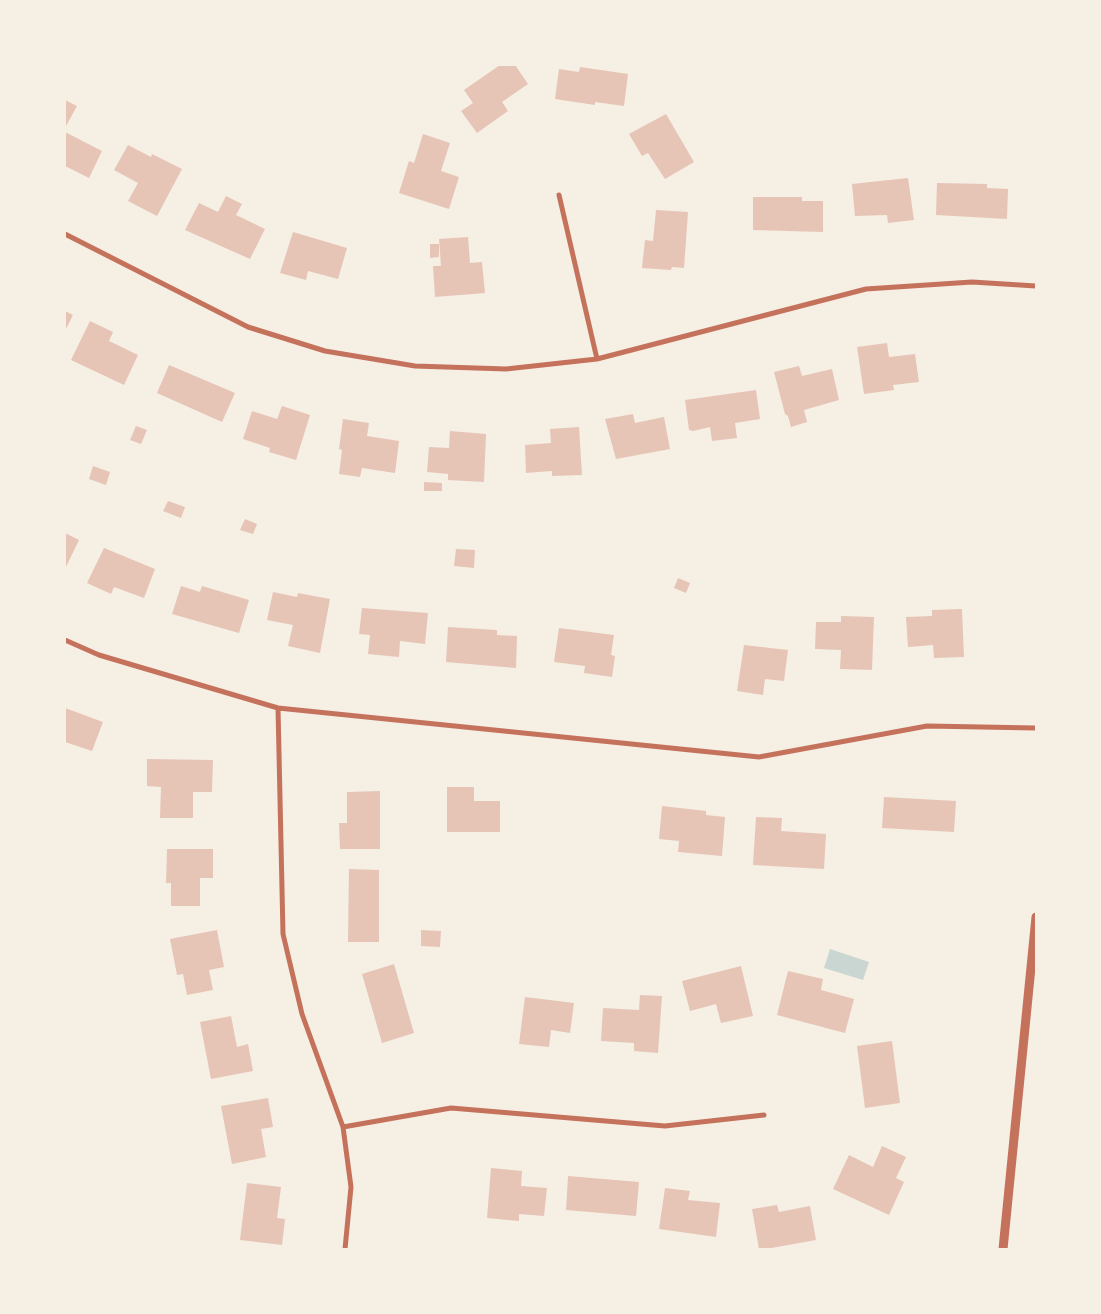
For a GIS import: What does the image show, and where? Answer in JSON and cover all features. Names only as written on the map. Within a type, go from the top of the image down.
[{"type":"street","points":[[559,195],[597,359]]},
{"type":"street","points":[[65,234],[248,327],[325,351],[415,366],[506,369],[597,359],[866,289],[972,282],[1036,286]]},
{"type":"street","points":[[65,640],[98,656],[278,708],[759,757],[927,726],[1036,728]]},
{"type":"street","points":[[278,708],[284,934],[302,1014],[343,1126],[351,1187],[345,1249]]},
{"type":"street","points":[[1003,1249],[1036,917]]},
{"type":"street","points":[[343,1126],[450,1108],[665,1126],[764,1115]]},
{"type":"shaded area","points":[[830,949],[869,962],[863,980],[824,968]]},
{"type":"building","points":[[500,65],[515,65],[528,84],[502,102],[508,111],[477,133],[461,111],[473,103],[464,90]]},
{"type":"building","points":[[580,67],[628,74],[624,106],[595,102],[595,105],[555,99],[559,69],[579,72]]},
{"type":"building","points":[[65,100],[77,106],[65,128]]},
{"type":"building","points":[[666,114],[694,162],[665,179],[648,153],[642,156],[629,134]]},
{"type":"building","points":[[65,132],[102,151],[89,178],[65,166]]},
{"type":"building","points":[[423,134],[450,143],[441,171],[459,177],[449,209],[399,193],[409,161],[414,163]]},
{"type":"building","points":[[128,145],[151,157],[152,154],[182,169],[157,216],[128,201],[138,183],[114,170]]},
{"type":"building","points":[[908,178],[914,220],[888,223],[887,215],[855,216],[852,184]]},
{"type":"building","points":[[937,183],[987,184],[987,188],[1008,189],[1007,219],[936,215]]},
{"type":"building","points":[[226,196],[242,204],[236,215],[265,229],[250,259],[185,230],[199,203],[218,212]]},
{"type":"building","points":[[753,197],[802,197],[802,201],[823,201],[823,232],[753,230]]},
{"type":"building","points":[[656,210],[688,212],[684,268],[672,267],[671,270],[642,268],[645,240],[653,241]]},
{"type":"building","points":[[293,232],[347,248],[338,279],[308,271],[306,280],[280,273]]},
{"type":"building","points":[[468,237],[470,263],[482,262],[485,293],[435,297],[433,266],[441,266],[439,239]]},
{"type":"building","points":[[430,244],[439,244],[439,257],[430,258]]},
{"type":"building","points":[[65,311],[73,315],[65,331]]},
{"type":"building","points":[[90,321],[113,332],[109,341],[138,355],[124,385],[71,360]]},
{"type":"building","points":[[887,343],[889,357],[915,354],[919,382],[893,385],[894,390],[864,394],[857,347]]},
{"type":"building","points":[[169,365],[235,393],[222,422],[157,393]]},
{"type":"building","points":[[799,366],[802,376],[832,369],[839,400],[804,410],[807,422],[791,427],[788,416],[785,414],[774,372]]},
{"type":"building","points":[[756,390],[760,419],[735,423],[737,438],[712,441],[710,427],[693,431],[689,430],[685,400]]},
{"type":"building","points":[[282,406],[310,415],[296,460],[269,452],[270,448],[243,439],[252,411],[277,419]]},
{"type":"building","points":[[633,414],[635,423],[664,417],[670,449],[616,459],[605,419]]},
{"type":"building","points":[[343,419],[369,423],[367,436],[399,441],[395,473],[362,468],[360,477],[339,474],[342,450],[339,449]]},
{"type":"building","points":[[136,426],[147,430],[141,444],[130,440]]},
{"type":"building","points":[[579,427],[582,475],[552,476],[552,471],[526,473],[525,445],[551,443],[550,429]]},
{"type":"building","points":[[450,431],[486,434],[484,482],[448,480],[448,474],[427,472],[429,447],[449,448]]},
{"type":"building","points":[[93,466],[110,472],[106,485],[89,479]]},
{"type":"building","points":[[424,482],[442,483],[442,491],[424,491]]},
{"type":"building","points":[[168,501],[185,507],[181,518],[163,511]]},
{"type":"building","points":[[245,519],[257,524],[253,534],[240,530]]},
{"type":"building","points":[[65,533],[79,540],[65,569]]},
{"type":"building","points":[[104,548],[155,569],[144,598],[114,587],[111,594],[87,583]]},
{"type":"building","points":[[456,549],[475,550],[474,568],[454,566]]},
{"type":"building","points":[[678,578],[690,583],[686,593],[674,588]]},
{"type":"building","points":[[181,586],[200,592],[202,586],[249,600],[239,633],[172,614]]},
{"type":"building","points":[[273,592],[297,597],[298,593],[330,599],[320,653],[288,646],[293,625],[267,620]]},
{"type":"building","points":[[362,608],[428,613],[425,644],[400,641],[399,657],[368,654],[370,635],[359,634]]},
{"type":"building","points":[[962,609],[964,657],[934,658],[933,645],[908,647],[906,617],[932,616],[932,610]]},
{"type":"building","points":[[841,616],[874,617],[872,670],[840,669],[841,650],[815,649],[816,622],[841,622]]},
{"type":"building","points":[[448,627],[497,630],[497,635],[517,636],[516,668],[446,662]]},
{"type":"building","points":[[559,628],[614,635],[611,655],[615,656],[612,677],[584,673],[585,666],[554,662]]},
{"type":"building","points":[[744,645],[788,650],[784,681],[765,679],[763,695],[737,691]]},
{"type":"building","points":[[65,708],[103,722],[92,751],[65,742]]},
{"type":"building","points":[[147,759],[213,760],[212,792],[193,792],[193,818],[160,818],[161,787],[147,786]]},
{"type":"building","points":[[447,787],[474,787],[474,801],[500,801],[500,832],[447,832]]},
{"type":"building","points":[[380,791],[380,849],[340,849],[339,823],[347,823],[347,792]]},
{"type":"building","points":[[884,797],[956,801],[954,832],[882,828]]},
{"type":"building","points":[[662,806],[706,811],[706,815],[725,817],[722,856],[678,852],[679,841],[659,839]]},
{"type":"building","points":[[756,817],[782,818],[781,831],[826,834],[824,869],[753,865]]},
{"type":"building","points":[[167,849],[213,849],[213,878],[200,878],[200,906],[171,906],[171,883],[166,883]]},
{"type":"building","points":[[349,869],[379,870],[379,942],[348,942]]},
{"type":"building","points":[[217,930],[224,967],[209,970],[213,990],[187,995],[183,974],[177,975],[170,939]]},
{"type":"building","points":[[421,930],[441,931],[440,947],[421,946]]},
{"type":"building","points":[[394,964],[414,1033],[382,1043],[362,974]]},
{"type":"building","points":[[741,966],[753,1016],[721,1023],[716,1004],[690,1011],[682,981]]},
{"type":"building","points":[[788,971],[823,979],[821,990],[854,999],[845,1033],[777,1015]]},
{"type":"building","points":[[640,995],[662,996],[658,1053],[634,1051],[634,1043],[601,1041],[603,1008],[639,1010]]},
{"type":"building","points":[[525,997],[574,1003],[570,1033],[551,1030],[549,1047],[519,1044]]},
{"type":"building","points":[[231,1016],[237,1047],[248,1044],[253,1071],[211,1079],[200,1022]]},
{"type":"building","points":[[892,1041],[900,1103],[865,1108],[857,1046]]},
{"type":"building","points":[[268,1098],[273,1127],[261,1129],[266,1157],[232,1164],[221,1106]]},
{"type":"building","points":[[882,1146],[906,1157],[896,1178],[904,1182],[889,1215],[833,1189],[849,1155],[873,1167]]},
{"type":"building","points":[[491,1168],[522,1171],[521,1186],[547,1188],[544,1216],[519,1214],[519,1221],[487,1218]]},
{"type":"building","points":[[568,1176],[639,1182],[636,1216],[566,1210]]},
{"type":"building","points":[[247,1183],[281,1187],[277,1218],[285,1219],[282,1245],[240,1240]]},
{"type":"building","points":[[665,1188],[690,1191],[688,1200],[720,1203],[716,1237],[659,1229]]},
{"type":"building","points":[[777,1205],[779,1212],[810,1206],[816,1240],[759,1249],[752,1209]]}]
